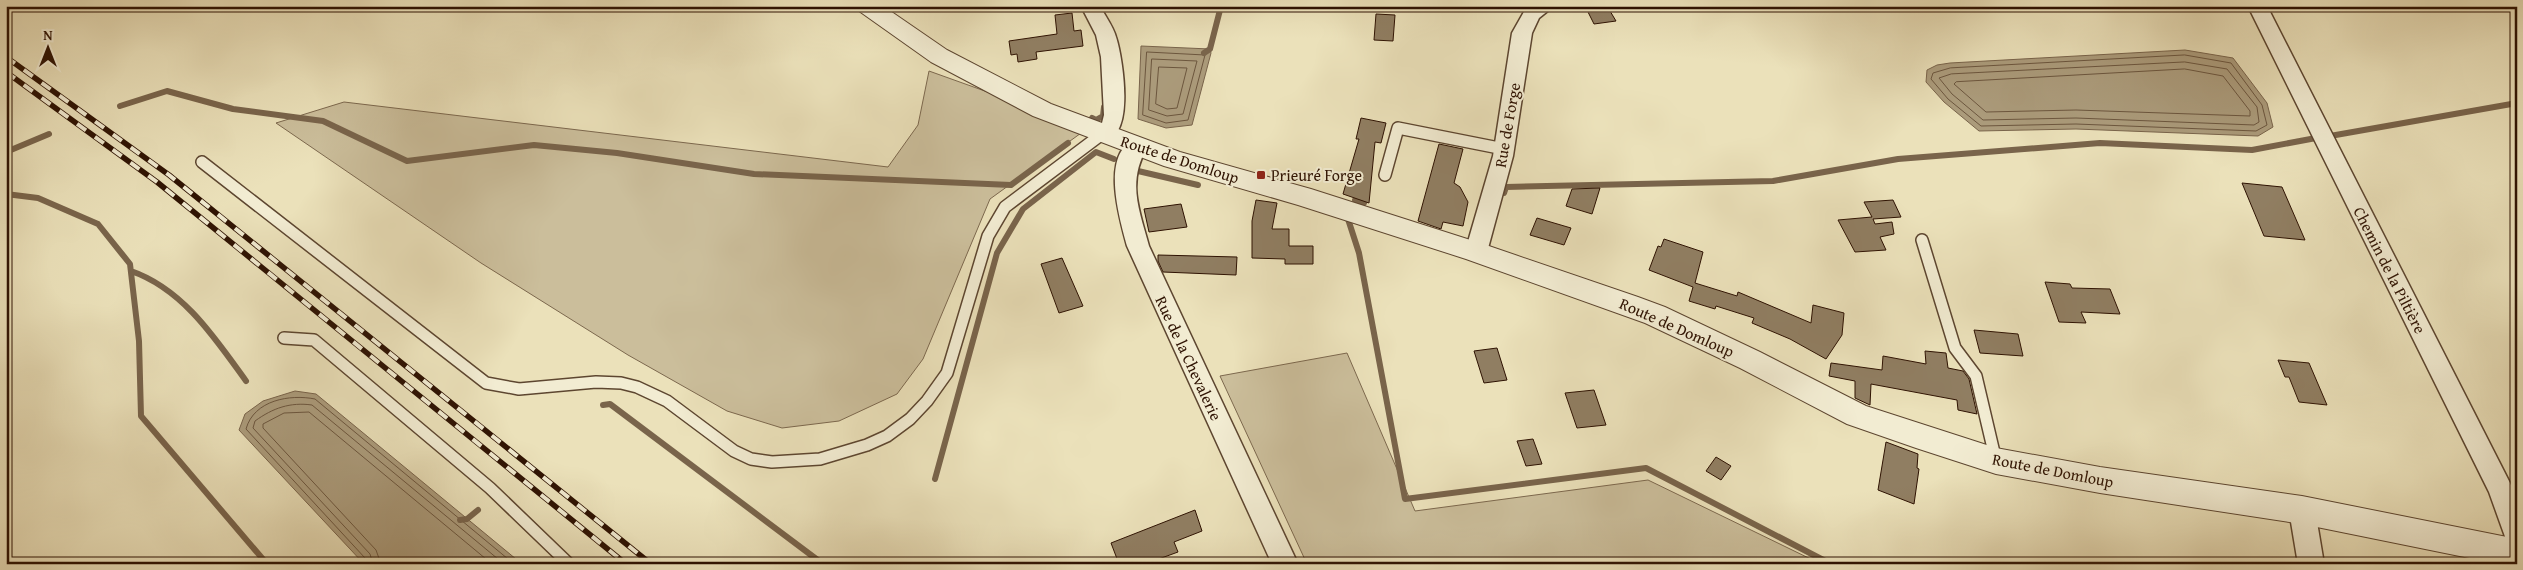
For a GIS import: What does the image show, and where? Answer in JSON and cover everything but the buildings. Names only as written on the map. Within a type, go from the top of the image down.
[{"type":"street","name":"Route de Domloup","points":[[867,6],[902,32],[968,72],[1042,110],[1137,147],[1215,172],[1302,196],[1476,252],[1656,315],[1750,360],[1857,415],[1996,460],[2100,480],[2302,510],[2517,553]]},
{"type":"street","points":[[1090,6],[1106,35],[1111,57],[1114,115],[1111,126],[1102,134]]},
{"type":"street","name":"Rue de Forge","points":[[1476,252],[1504,149],[1522,33],[1532,14],[1545,6]]},
{"type":"street","name":"Chemin de la Piltière","points":[[2257,6],[2501,491],[2517,537]]},
{"type":"street","name":"Rue de la Chevalerie","points":[[1137,147],[1127,160],[1126,181],[1128,204],[1138,246],[1285,564]]},
{"type":"street","points":[[2302,510],[2311,564]]},
{"type":"lane","points":[[1385,176],[1398,128],[1504,149]]},
{"type":"lane","points":[[202,162],[486,383],[517,389],[578,381],[622,383],[645,390],[684,412],[736,452],[768,462],[809,462],[845,453],[902,426],[936,393],[947,373],[988,236],[1005,207],[1102,134]]},
{"type":"lane","points":[[1922,240],[1956,348],[1976,376],[1996,460]]},
{"type":"lane","points":[[284,338],[314,340],[490,488],[569,564]]},
{"type":"shaded area","points":[[929,71],[1088,128],[990,199],[923,359],[897,394],[839,421],[782,428],[727,411],[628,355],[481,263],[276,123],[344,102],[888,167],[918,125]]},
{"type":"shaded area","points":[[1347,353],[1415,511],[1648,480],[1821,564],[1307,564],[1220,376]]},
{"type":"water","points":[[1141,46],[1210,49],[1211,53],[1192,125],[1166,128],[1138,119]]},
{"type":"water","points":[[2185,50],[2233,58],[2267,103],[2273,127],[2258,136],[2076,129],[1979,131],[1944,102],[1926,82],[1927,70],[1937,65],[1950,63]]},
{"type":"water","points":[[295,391],[316,394],[522,564],[364,564],[239,430],[245,414],[263,401]]},
{"type":"waterway","points":[[1204,53],[1210,49],[1221,6]]},
{"type":"waterway","points":[[120,106],[167,91],[233,109],[323,121],[407,161],[534,145],[617,153],[754,174],[1011,185],[1068,143]]},
{"type":"waterway","points":[[2330,136],[2517,103]]},
{"type":"waterway","points":[[1092,118],[1096,120],[1103,116],[1104,107]]},
{"type":"waterway","points":[[6,152],[49,134]]},
{"type":"waterway","points":[[1504,193],[1506,187],[1773,181],[1898,159],[2100,143],[2252,150],[2316,138]]},
{"type":"waterway","points":[[935,479],[997,253],[1023,209],[1096,152],[1114,159]]},
{"type":"waterway","points":[[1138,171],[1198,185]]},
{"type":"waterway","points":[[6,194],[38,198],[98,224],[130,264],[139,341],[141,416],[267,564]]},
{"type":"waterway","points":[[1355,200],[1364,203]]},
{"type":"waterway","points":[[1348,219],[1359,253],[1405,499],[1646,468],[1831,564]]},
{"type":"waterway","points":[[131,271],[150,279],[182,302],[210,332],[246,381]]},
{"type":"waterway","points":[[603,405],[610,404],[823,564]]},
{"type":"waterway","points":[[460,520],[467,519],[478,510]]},
{"type":"railway","points":[[6,57],[169,175],[651,564]]},
{"type":"railway","points":[[6,72],[157,182],[626,564]]},
{"type":"place","name":"Prieuré Forge","points":[[1261,175]]}]
